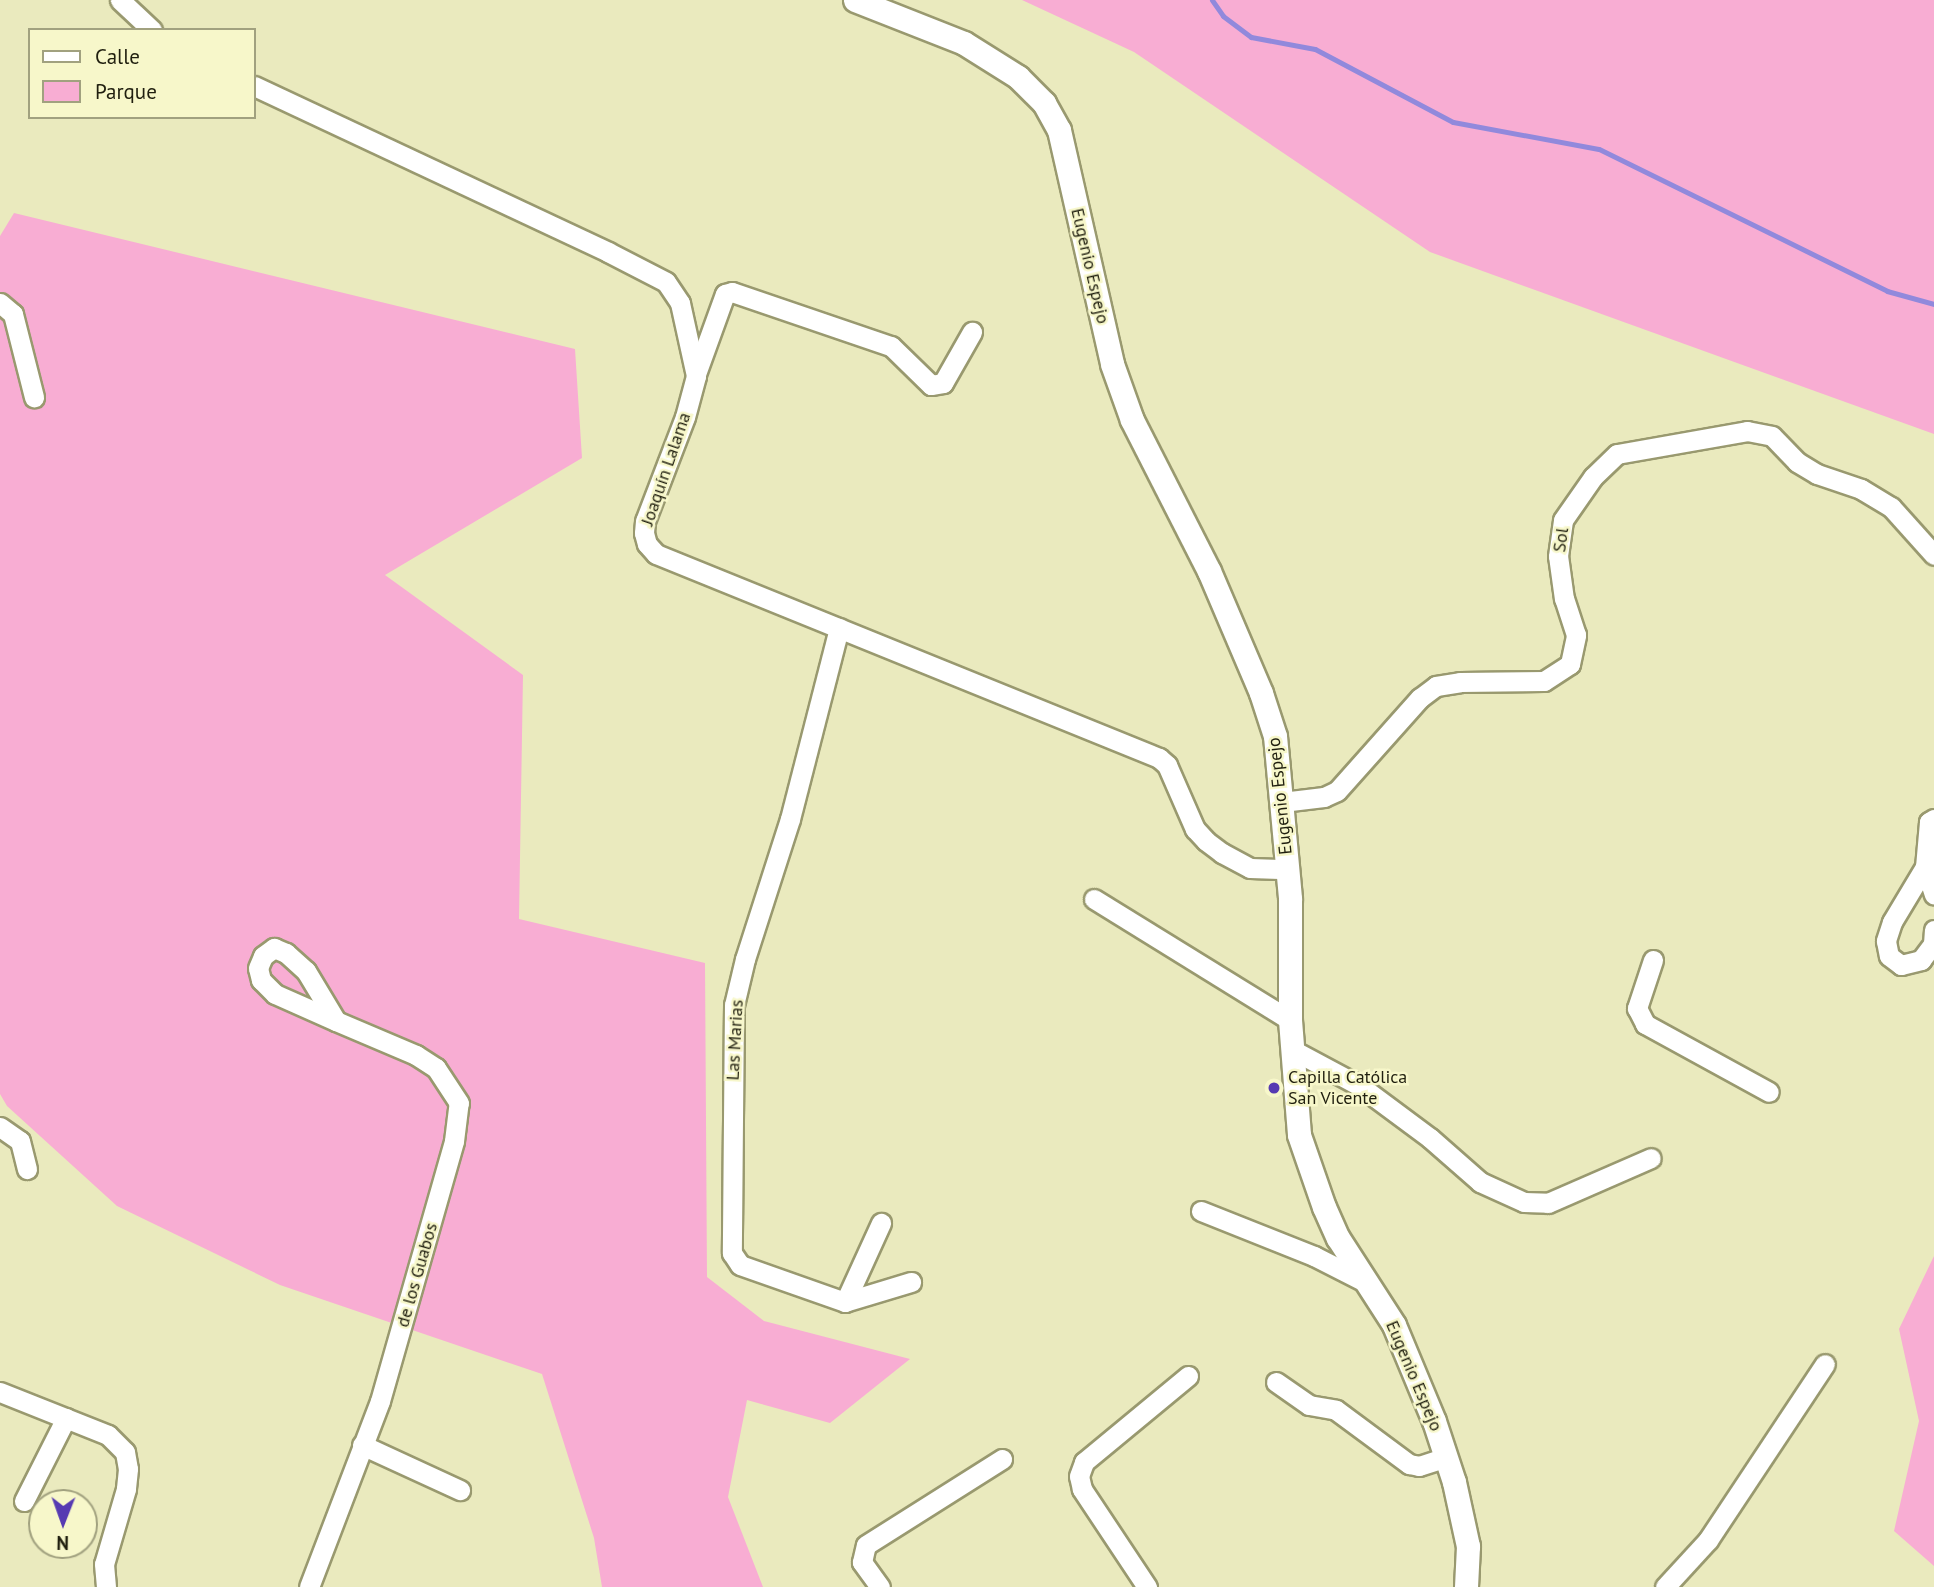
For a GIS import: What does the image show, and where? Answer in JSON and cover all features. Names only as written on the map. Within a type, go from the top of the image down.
[{"type":"street","points":[[120,0],[150,28]]},
{"type":"street","name":"Eugenio Espejo","points":[[855,0],[964,43],[1018,77],[1044,103],[1059,131],[1112,364],[1132,421],[1209,571],[1261,693],[1275,736],[1287,869],[1291,1049],[1298,1135],[1338,1238],[1394,1325],[1446,1457],[1468,1546],[1466,1587]]},
{"type":"street","name":"Joaquín Lalama","points":[[256,87],[584,240],[666,282],[680,303],[696,376],[685,417],[645,521],[647,544],[656,554],[1159,758],[1167,765],[1195,829],[1206,841],[1250,868],[1287,869]]},
{"type":"street","points":[[696,376],[725,294],[732,292],[891,346],[931,385],[943,383],[972,332]]},
{"type":"street","points":[[0,303],[13,314],[33,397]]},
{"type":"street","name":"Sol","points":[[1282,802],[1324,797],[1338,791],[1420,698],[1436,686],[1460,682],[1544,681],[1570,664],[1576,635],[1564,599],[1558,556],[1563,520],[1593,477],[1617,454],[1747,431],[1772,436],[1797,462],[1817,474],[1861,489],[1891,507],[1934,555]]},
{"type":"street","name":"Las Marias","points":[[839,628],[790,819],[745,959],[734,1005],[732,1253],[740,1265],[842,1302],[848,1301]]},
{"type":"street","points":[[1934,819],[1929,822],[1925,867],[1934,895]]},
{"type":"street","points":[[1925,867],[1892,922],[1886,941],[1889,956],[1902,965],[1921,960],[1933,944],[1934,930]]},
{"type":"street","points":[[1094,899],[1290,1020]]},
{"type":"street","points":[[1653,960],[1637,1008],[1645,1024],[1769,1092]]},
{"type":"street","name":"de los Guabos","points":[[309,1587],[380,1401],[454,1141],[459,1103],[436,1068],[416,1055],[335,1021]]},
{"type":"street","points":[[1291,1049],[1360,1086],[1430,1138],[1480,1182],[1524,1202],[1548,1203],[1651,1158]]},
{"type":"street","points":[[0,1127],[20,1141],[27,1169]]},
{"type":"street","points":[[1200,1212],[1314,1256],[1367,1283]]},
{"type":"street","points":[[848,1301],[881,1223]]},
{"type":"street","points":[[848,1301],[911,1282]]},
{"type":"street","points":[[1665,1587],[1709,1540],[1825,1364]]},
{"type":"street","points":[[1147,1587],[1082,1489],[1079,1476],[1084,1462],[1188,1376]]},
{"type":"street","points":[[1276,1382],[1309,1405],[1336,1410],[1409,1464],[1419,1466],[1446,1457]]},
{"type":"street","points":[[0,1392],[108,1435],[125,1452],[128,1469],[126,1489],[104,1564],[106,1587]]},
{"type":"street","points":[[24,1501],[66,1418]]},
{"type":"street","points":[[362,1445],[460,1490]]},
{"type":"street","points":[[880,1587],[862,1562],[866,1545],[1002,1459]]},
{"type":"green space","points":[[1022,0],[1934,0],[1934,434],[1430,252],[1134,52]]},
{"type":"green space","points":[[14,213],[575,349],[582,458],[385,575],[523,675],[519,919],[705,963],[707,1277],[764,1321],[910,1359],[830,1423],[747,1400],[728,1497],[763,1587],[602,1587],[594,1538],[542,1374],[280,1285],[117,1206],[7,1106],[0,1094],[0,236]]},
{"type":"green space","points":[[1934,1256],[1934,1566],[1894,1531],[1919,1421],[1899,1329]]},
{"type":"waterway","points":[[1212,0],[1223,16],[1251,37],[1315,49],[1453,122],[1599,149],[1887,291],[1934,304]]},
{"type":"place","name":"Capilla Católica San Vicente","points":[[1274,1088]]}]
